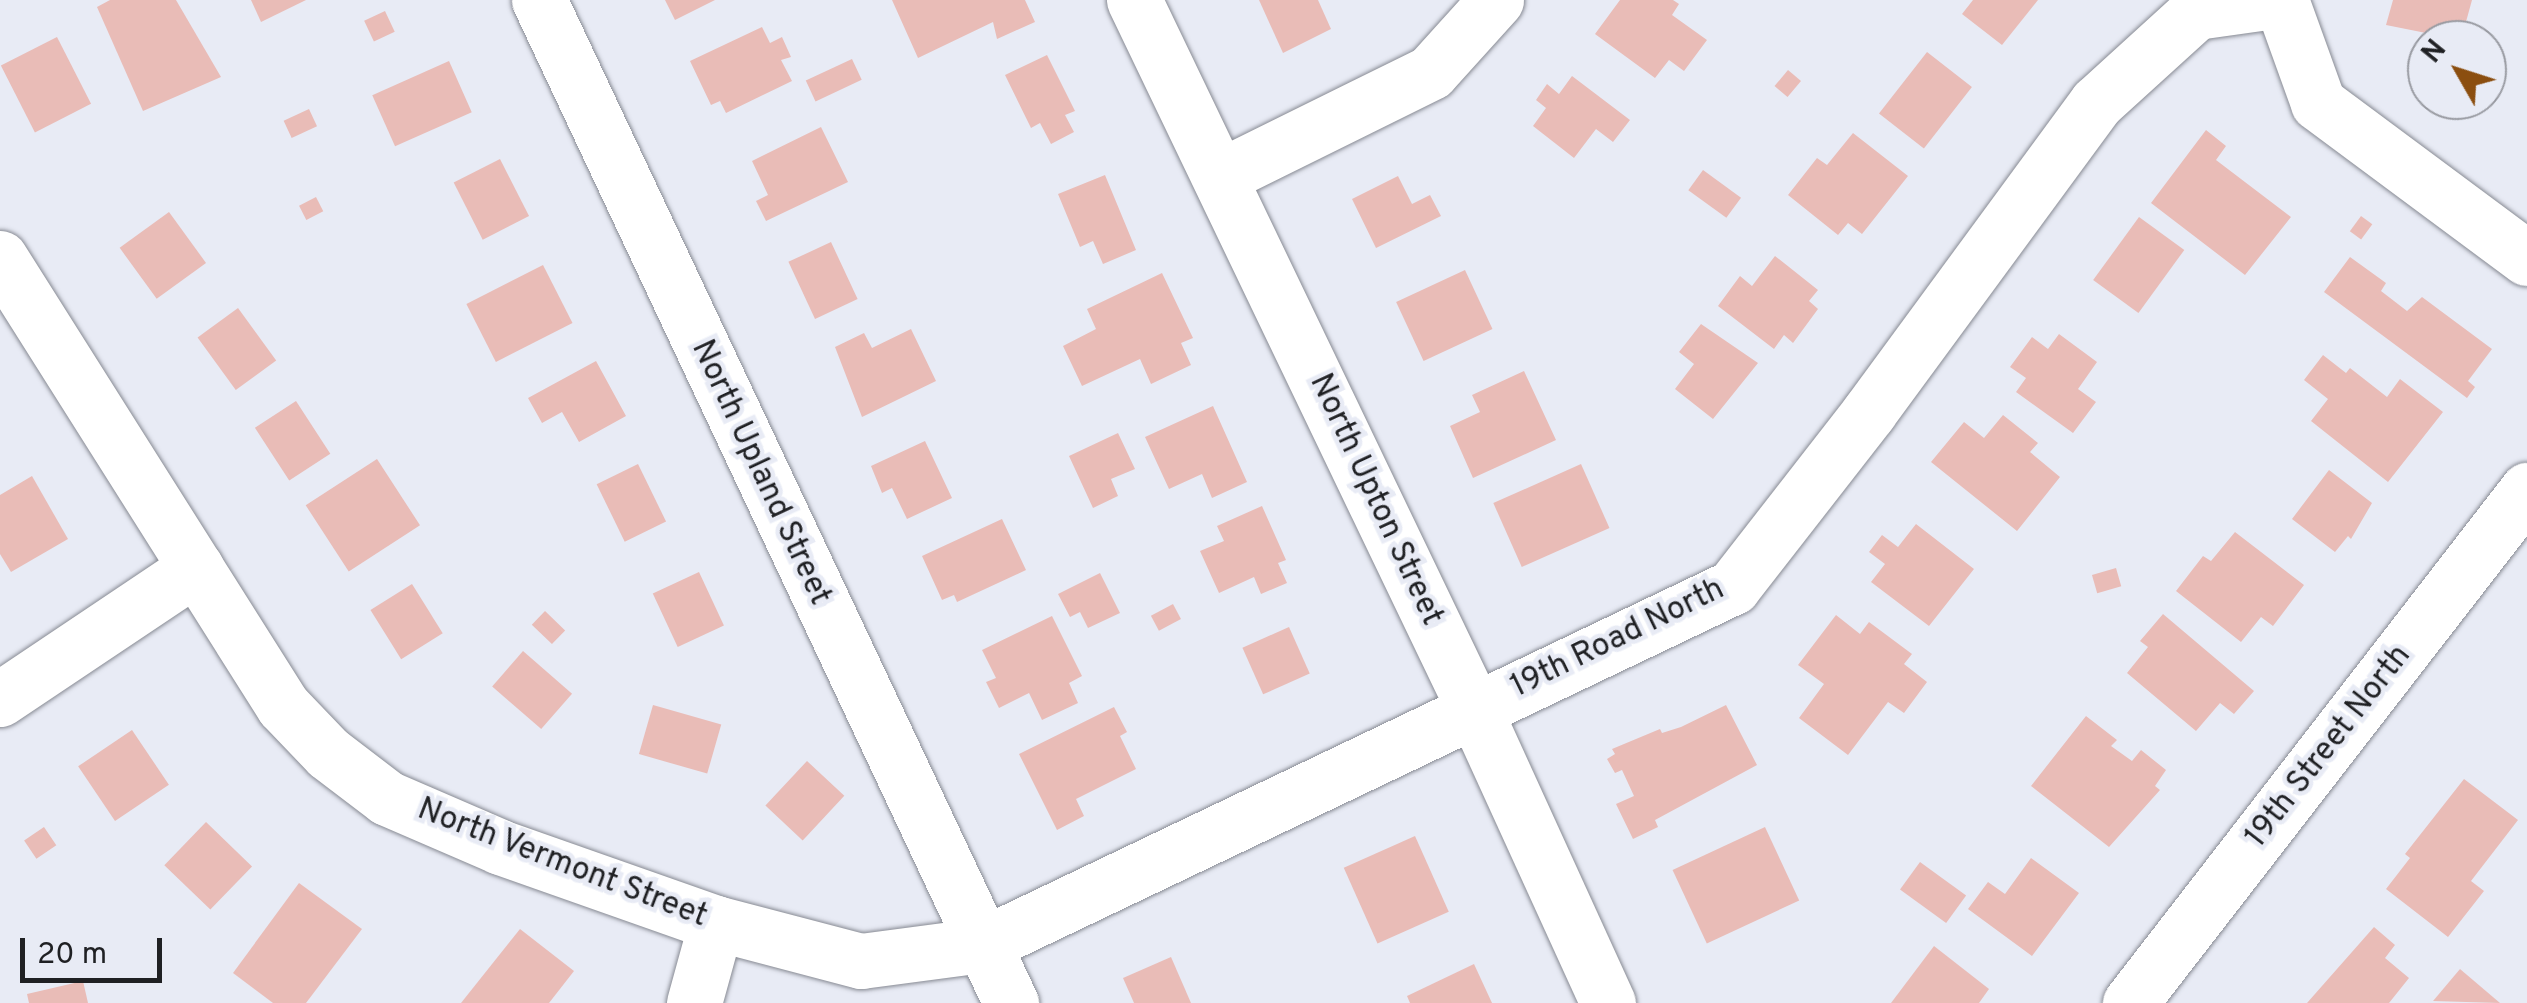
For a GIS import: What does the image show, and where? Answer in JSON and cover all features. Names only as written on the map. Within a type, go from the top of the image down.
[{"type":"street","name":"North Upland Street","points":[[539,0],[982,945]]},
{"type":"street","name":"North Upton Street","points":[[1134,0],[1474,709],[1608,1003]]},
{"type":"street","points":[[1221,176],[1431,72],[1496,0]]},
{"type":"street","name":"19th Road North","points":[[982,945],[1733,587],[1869,412],[2096,103],[2196,12],[2281,0]]},
{"type":"street","points":[[2281,0],[2318,102],[2527,258]]},
{"type":"street","name":"North Vermont Street","points":[[0,258],[283,706],[328,753],[387,798],[500,847],[716,923],[861,960],[982,945]]},
{"type":"street","name":"19th Street North","points":[[2130,1003],[2527,490]]},
{"type":"street","points":[[0,699],[196,568]]},
{"type":"street","points":[[694,1003],[716,923]]},
{"type":"street","points":[[982,945],[1011,1003]]},
{"type":"building","points":[[110,0],[176,0],[221,77],[143,111],[97,7]]},
{"type":"building","points":[[251,0],[306,0],[261,22]]},
{"type":"building","points":[[665,0],[715,0],[675,20]]},
{"type":"building","points":[[892,0],[1025,0],[1035,22],[997,39],[993,22],[918,58]]},
{"type":"building","points":[[1259,0],[1318,0],[1331,29],[1283,53]]},
{"type":"building","points":[[1620,0],[1673,0],[1679,4],[1672,15],[1707,40],[1684,71],[1669,60],[1655,78],[1595,34]]},
{"type":"building","points":[[1973,0],[2038,0],[2002,45],[1962,14]]},
{"type":"building","points":[[2393,0],[2472,0],[2466,20],[2407,20],[2407,29],[2386,25]]},
{"type":"building","points":[[385,11],[395,32],[374,42],[364,21]]},
{"type":"building","points":[[762,27],[770,43],[782,37],[791,57],[781,60],[792,81],[726,113],[720,101],[711,105],[690,61]]},
{"type":"building","points":[[57,37],[91,104],[35,132],[1,66]]},
{"type":"building","points":[[1927,52],[1972,87],[1924,149],[1879,113]]},
{"type":"building","points":[[1047,55],[1075,111],[1065,115],[1074,132],[1051,144],[1040,123],[1031,128],[1005,75]]},
{"type":"building","points":[[852,59],[862,80],[815,101],[806,81]]},
{"type":"building","points":[[449,61],[472,112],[395,146],[372,95]]},
{"type":"building","points":[[1788,70],[1801,81],[1788,97],[1775,86]]},
{"type":"building","points":[[1572,76],[1630,120],[1613,142],[1596,129],[1574,158],[1533,126],[1546,108],[1536,100],[1547,84],[1559,94]]},
{"type":"building","points":[[309,109],[317,126],[292,138],[284,121]]},
{"type":"building","points":[[821,127],[848,182],[766,221],[756,201],[768,195],[752,161]]},
{"type":"building","points":[[2206,130],[2226,146],[2216,160],[2291,217],[2245,275],[2151,203]]},
{"type":"building","points":[[1853,133],[1908,176],[1862,234],[1848,223],[1838,235],[1788,195],[1817,158],[1827,165]]},
{"type":"building","points":[[500,159],[529,216],[483,240],[454,183]]},
{"type":"building","points":[[1703,170],[1741,198],[1726,218],[1688,190]]},
{"type":"building","points":[[1105,175],[1136,250],[1103,264],[1093,241],[1080,247],[1058,194]]},
{"type":"building","points":[[1398,176],[1412,204],[1430,195],[1441,216],[1376,248],[1352,199]]},
{"type":"building","points":[[316,197],[323,211],[306,220],[299,206]]},
{"type":"building","points":[[169,212],[206,263],[157,299],[120,248]]},
{"type":"building","points":[[2361,216],[2372,224],[2361,240],[2350,231]]},
{"type":"building","points":[[2139,217],[2184,250],[2138,313],[2093,280]]},
{"type":"building","points":[[831,242],[858,299],[815,319],[788,262]]},
{"type":"building","points":[[1775,256],[1818,290],[1809,301],[1818,309],[1793,343],[1784,335],[1774,349],[1718,306],[1740,276],[1752,286]]},
{"type":"building","points":[[2350,257],[2386,283],[2381,291],[2407,311],[2422,297],[2492,349],[2468,381],[2475,387],[2467,398],[2324,292]]},
{"type":"building","points":[[543,265],[573,323],[496,362],[466,304]]},
{"type":"building","points":[[1465,270],[1492,329],[1424,361],[1396,302]]},
{"type":"building","points":[[1162,273],[1193,338],[1181,343],[1191,365],[1151,384],[1140,359],[1082,386],[1063,346],[1096,329],[1087,309]]},
{"type":"building","points":[[238,308],[276,361],[236,390],[198,337]]},
{"type":"building","points":[[1701,324],[1758,363],[1713,419],[1675,389],[1694,364],[1679,352]]},
{"type":"building","points":[[911,329],[936,381],[862,417],[835,347],[864,333],[872,348]]},
{"type":"building","points":[[2059,334],[2097,362],[2078,389],[2096,402],[2073,433],[2016,392],[2026,378],[2010,367],[2032,337],[2048,349]]},
{"type":"building","points":[[2323,355],[2346,373],[2350,368],[2387,397],[2400,379],[2443,412],[2388,482],[2311,421],[2328,399],[2304,380]]},
{"type":"building","points":[[596,361],[626,416],[579,442],[562,412],[542,423],[528,398]]},
{"type":"building","points":[[1524,371],[1556,440],[1473,478],[1450,426],[1480,412],[1472,395]]},
{"type":"building","points":[[296,401],[330,454],[289,481],[255,428]]},
{"type":"building","points":[[1213,406],[1247,482],[1212,498],[1202,474],[1169,489],[1145,437]]},
{"type":"building","points":[[2003,415],[2038,443],[2030,452],[2060,477],[2017,531],[1931,462],[1964,422],[1984,438]]},
{"type":"building","points":[[1118,433],[1135,469],[1111,479],[1118,496],[1093,508],[1069,456]]},
{"type":"building","points":[[925,441],[952,498],[907,519],[892,488],[882,493],[871,466]]},
{"type":"building","points":[[377,459],[420,525],[349,572],[306,505]]},
{"type":"building","points":[[638,464],[666,522],[625,542],[597,484]]},
{"type":"building","points":[[1581,464],[1609,528],[1522,567],[1493,503]]},
{"type":"building","points":[[2329,470],[2372,503],[2351,539],[2348,536],[2335,552],[2292,519]]},
{"type":"building","points":[[32,476],[68,539],[11,572],[0,554],[0,495]]},
{"type":"building","points":[[1262,506],[1286,560],[1278,563],[1287,583],[1261,594],[1254,577],[1219,593],[1200,551],[1224,541],[1217,526]]},
{"type":"building","points":[[1002,519],[1026,570],[957,602],[954,595],[942,600],[922,556]]},
{"type":"building","points":[[1916,524],[1974,569],[1929,626],[1871,582],[1885,564],[1869,552],[1882,535],[1898,547]]},
{"type":"building","points":[[2235,532],[2304,585],[2273,626],[2261,617],[2241,642],[2176,591],[2203,556],[2211,561]]},
{"type":"building","points":[[2116,568],[2121,586],[2097,593],[2092,575]]},
{"type":"building","points":[[699,572],[724,625],[678,647],[653,594]]},
{"type":"building","points":[[1100,573],[1120,613],[1088,628],[1080,612],[1070,617],[1058,594]]},
{"type":"building","points":[[412,584],[443,633],[401,659],[370,610]]},
{"type":"building","points":[[1173,604],[1181,619],[1159,631],[1151,616]]},
{"type":"building","points":[[545,611],[565,630],[552,644],[532,625]]},
{"type":"building","points":[[2163,614],[2254,691],[2234,714],[2220,703],[2196,731],[2127,673],[2148,647],[2140,641]]},
{"type":"building","points":[[1836,615],[1860,634],[1869,622],[1912,654],[1904,664],[1927,682],[1904,713],[1888,702],[1848,755],[1799,718],[1824,684],[1798,665]]},
{"type":"building","points":[[1052,616],[1082,676],[1069,683],[1078,703],[1042,720],[1029,693],[999,708],[986,682],[996,678],[982,650]]},
{"type":"building","points":[[1289,627],[1310,674],[1263,694],[1242,648]]},
{"type":"building","points":[[523,651],[572,694],[541,729],[492,686]]},
{"type":"building","points":[[653,705],[721,725],[707,774],[639,754]]},
{"type":"building","points":[[1726,705],[1757,765],[1655,820],[1658,827],[1633,839],[1616,804],[1634,796],[1622,770],[1615,773],[1607,759],[1615,754],[1612,749],[1660,729],[1662,733],[1681,727]]},
{"type":"building","points":[[1114,707],[1127,732],[1120,736],[1136,769],[1076,799],[1084,816],[1057,830],[1019,754]]},
{"type":"building","points":[[2086,716],[2117,740],[2111,746],[2132,761],[2141,750],[2166,770],[2155,786],[2160,790],[2109,847],[2031,786]]},
{"type":"building","points":[[132,730],[169,785],[115,821],[78,766]]},
{"type":"building","points":[[807,761],[844,796],[803,840],[765,806]]},
{"type":"building","points":[[2464,779],[2518,820],[2471,881],[2484,891],[2448,937],[2386,889],[2410,858],[2405,854]]},
{"type":"building","points":[[206,822],[252,866],[210,910],[164,865]]},
{"type":"building","points":[[44,827],[56,845],[36,859],[24,840]]},
{"type":"building","points":[[1765,827],[1799,900],[1707,944],[1673,870]]},
{"type":"building","points":[[1415,836],[1449,912],[1378,944],[1344,868]]},
{"type":"building","points":[[2031,858],[2079,893],[2032,956],[1968,909],[1988,882],[2005,894]]},
{"type":"building","points":[[1920,862],[1966,896],[1946,923],[1900,890]]},
{"type":"building","points":[[299,883],[362,929],[306,1003],[273,1003],[233,973]]},
{"type":"building","points":[[2374,927],[2395,945],[2385,958],[2409,978],[2389,1003],[2307,1003]]},
{"type":"building","points":[[520,929],[574,971],[549,1003],[461,1003]]},
{"type":"building","points":[[1934,946],[1989,989],[1979,1003],[1891,1003]]},
{"type":"building","points":[[1171,957],[1191,1003],[1134,1003],[1123,978]]},
{"type":"building","points":[[1474,964],[1492,1003],[1410,1003],[1407,996]]},
{"type":"building","points":[[2460,969],[2500,1003],[2433,1001]]},
{"type":"building","points":[[83,981],[88,1003],[29,1003],[27,994]]}]
